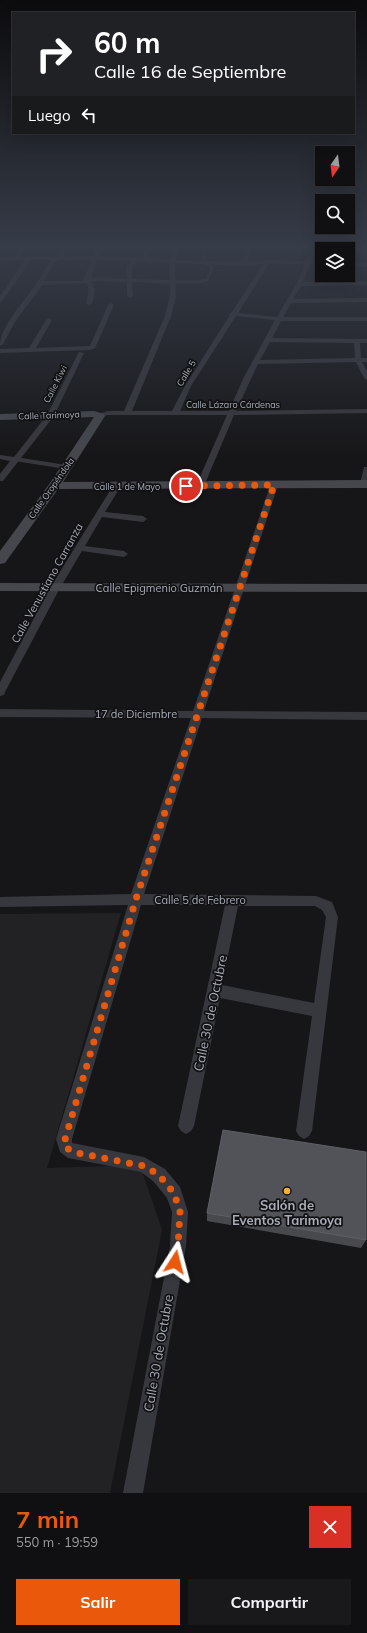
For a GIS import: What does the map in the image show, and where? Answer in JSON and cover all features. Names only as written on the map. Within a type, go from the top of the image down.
[{"type":"street","points":[[0,344],[9,322],[12,318]]},
{"type":"street","points":[[0,351],[90,348],[93,346],[105,318]]},
{"type":"street","points":[[127,413],[167,318]]},
{"type":"street","name":"Calle 5","points":[[175,414],[188,386],[230,318]]},
{"type":"street","points":[[267,318],[367,319]]},
{"type":"street","points":[[200,486],[246,379],[279,319]]},
{"type":"street","points":[[31,350],[49,320]]},
{"type":"street","points":[[267,340],[367,341]]},
{"type":"street","points":[[357,341],[358,360],[367,378]]},
{"type":"street","name":"Calle Kiwi","points":[[0,479],[14,459],[50,416],[81,354]]},
{"type":"street","points":[[256,362],[367,360]]},
{"type":"street","name":"Calle Lázaro Cárdenas","points":[[99,414],[355,412],[367,410]]},
{"type":"street","name":"Calle Tarimoya","points":[[0,417],[99,414]]},
{"type":"street","name":"Calle Oropéndola","points":[[0,560],[55,485],[99,414]]},
{"type":"street","points":[[0,457],[14,459]]},
{"type":"street","points":[[366,484],[367,469]]},
{"type":"street","name":"Calle 1 de Mayo","points":[[55,485],[200,486],[366,484]]},
{"type":"street","points":[[136,899],[274,485]]},
{"type":"street","name":"Calle Venustiano Carranza","points":[[0,692],[55,588],[117,486]]},
{"type":"street","points":[[99,514],[143,519]]},
{"type":"street","points":[[79,548],[124,554]]},
{"type":"street","name":"Calle Epigmenio Guzmán","points":[[0,587],[367,588]]},
{"type":"street","name":"17 de Diciembre","points":[[0,713],[367,716]]},
{"type":"street","name":"Calle 5 de Febrero","points":[[0,902],[136,899],[316,901],[327,906],[332,917],[320,1011]]},
{"type":"street","name":"Calle 30 de Octubre","points":[[132,1493],[178,1246],[180,1212],[174,1193],[159,1175],[144,1166],[73,1152],[65,1147],[64,1139],[136,899]]},
{"type":"street","name":"Calle 30 de Octubre","points":[[186,1126],[233,900]]},
{"type":"street","points":[[214,990],[320,1011],[304,1131]]},
{"type":"lane","points":[[14,459],[66,467]]},
{"type":"shaded area","points":[[121,913],[47,1168],[140,1165],[162,1230],[110,1493],[0,1493],[0,914]]},
{"type":"building","name":"Salón de Eventos Tarimoya","points":[[223,1130],[366,1152],[366,1240],[207,1213]]},
{"type":"place","name":"Salón de Eventos Tarimoya","points":[[287,1191]]},
{"type":"route","points":[[175,1262],[178,1246],[180,1212],[174,1193],[159,1175],[144,1166],[73,1152],[65,1147],[64,1139],[136,899],[274,485],[186,486]]}]
